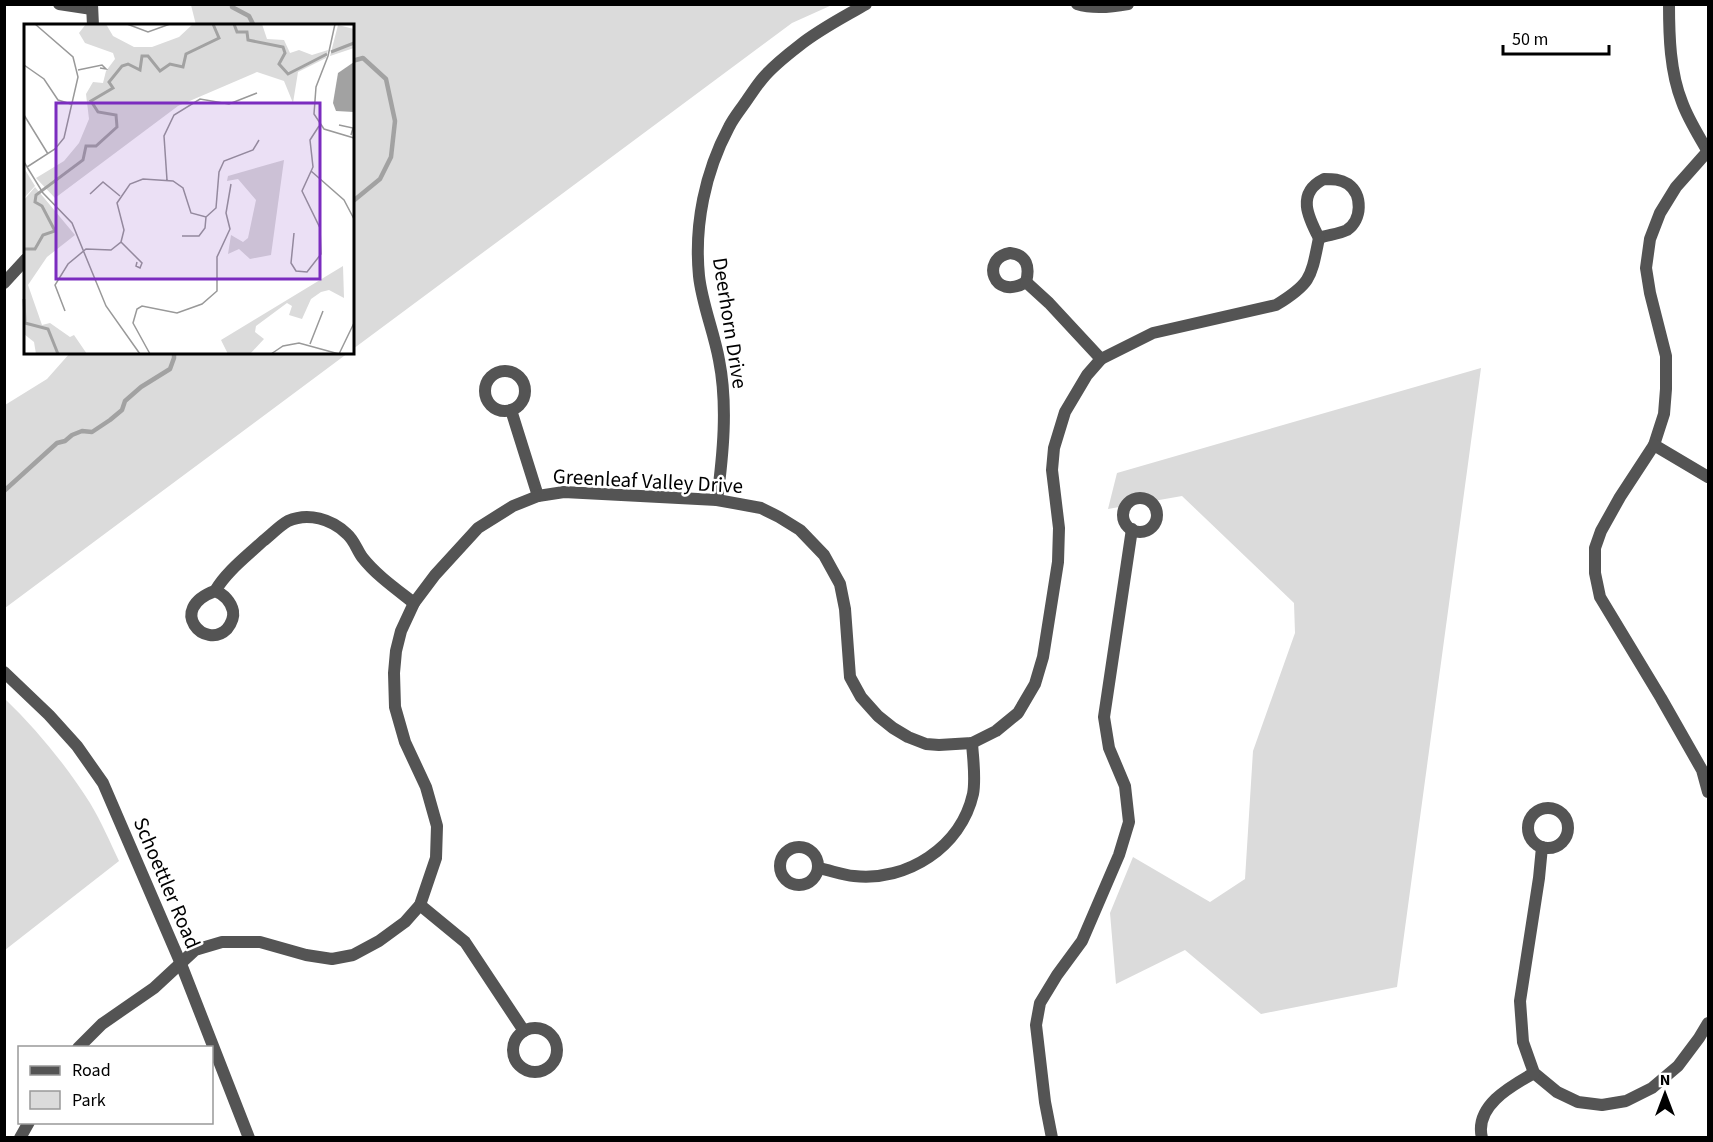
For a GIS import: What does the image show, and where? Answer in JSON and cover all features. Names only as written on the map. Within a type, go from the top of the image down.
[{"type":"street","points":[[59,4],[92,7],[93,24]]},
{"type":"street","name":"Deerhorn Drive","points":[[717,500],[724,430],[720,363],[699,276],[704,190],[716,155],[730,125],[763,77],[816,33],[866,4]]},
{"type":"street","points":[[1077,4],[1084,7],[1128,4]]},
{"type":"street","points":[[1669,4],[1674,72],[1681,101],[1708,152],[1676,187],[1660,213],[1650,239],[1646,268],[1666,356],[1664,414],[1654,445],[1601,531],[1595,548],[1595,573],[1600,597],[1702,770],[1708,792]]},
{"type":"street","points":[[1324,179],[1341,181],[1349,185],[1358,199],[1358,217],[1346,230],[1319,238],[1306,209],[1306,199],[1316,183],[1324,179]]},
{"type":"street","name":"Greenleaf Valley Drive","points":[[79,1046],[102,1024],[153,988],[195,950],[222,942],[260,942],[306,955],[332,959],[353,955],[379,941],[405,922],[420,905],[436,858],[436,826],[426,787],[405,742],[395,707],[394,673],[401,631],[414,603],[435,575],[478,528],[513,506],[538,496],[564,492],[717,500],[761,508],[800,530],[824,555],[840,584],[845,609],[850,677],[861,697],[878,716],[908,737],[926,744],[972,743],[996,731],[1018,713],[1035,684],[1043,657],[1058,562],[1059,528],[1052,470],[1054,448],[1059,426],[1072,398],[1087,375],[1101,359],[1154,333],[1276,305],[1305,284],[1313,270],[1319,238]]},
{"type":"street","points":[[4,283],[24,261]]},
{"type":"street","points":[[1026,282],[1049,303],[1101,359]]},
{"type":"street","points":[[511,410],[538,496]]},
{"type":"street","points":[[1654,445],[1708,477]]},
{"type":"street","points":[[215,591],[229,572],[273,533],[288,522],[302,517],[318,518],[334,523],[349,535],[362,557],[381,576],[414,603]]},
{"type":"street","points":[[1052,1137],[1045,1102],[1036,1025],[1041,1003],[1057,975],[1082,941],[1119,855],[1129,822],[1125,786],[1109,748],[1104,717],[1132,530]]},
{"type":"street","name":"Schoettler Road","points":[[4,672],[77,746],[103,783],[181,964],[249,1137]]},
{"type":"street","points":[[818,867],[854,876],[875,876],[894,874],[924,862],[942,847],[966,815],[973,793],[972,743]]},
{"type":"street","points":[[1542,847],[1520,1001],[1522,1042],[1534,1073],[1557,1092],[1578,1102],[1602,1105],[1626,1101],[1652,1088],[1678,1066],[1708,1023]]},
{"type":"street","points":[[420,905],[465,942],[524,1030]]},
{"type":"street","points":[[1482,1137],[1484,1115],[1499,1095],[1534,1073]]},
{"type":"street","points":[[20,1137],[28,1124]]},
{"type":"green space","points":[[191,4],[832,5],[792,23],[354,348],[354,24],[196,24]]},
{"type":"green space","points":[[69,354],[347,354],[5,608],[5,405],[47,379]]},
{"type":"green space","points":[[1481,368],[1397,987],[1261,1014],[1185,950],[1116,984],[1110,913],[1133,857],[1210,902],[1245,879],[1253,751],[1295,633],[1294,603],[1182,496],[1108,509],[1117,473]]},
{"type":"green space","points":[[5,699],[40,736],[81,789],[119,861],[5,950]]},
{"type":"waterway","points":[[232,4],[232,7],[249,16],[253,24]]},
{"type":"waterway","points":[[354,60],[363,58],[386,79],[395,121],[391,157],[380,179],[354,200]]},
{"type":"waterway","points":[[4,491],[57,443],[82,431],[92,432],[110,420],[122,410],[125,401],[141,387],[170,369],[174,354]]}]
